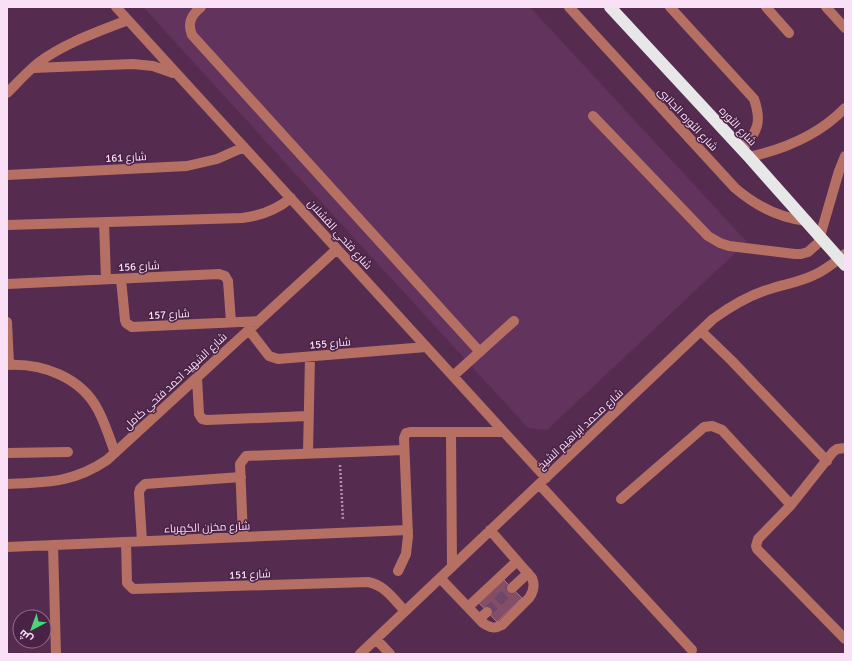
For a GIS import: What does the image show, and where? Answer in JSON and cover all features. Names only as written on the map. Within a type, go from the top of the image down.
[{"type":"highway","name":"شارع الثوره","points":[[610,7],[806,221],[843,259]]},
{"type":"street","name":"شارع فتحي القشلان","points":[[116,7],[504,432],[542,481],[692,650]]},
{"type":"street","points":[[200,7],[190,19],[189,24],[192,35],[480,352]]},
{"type":"street","name":"شارع الثوره الجانبى","points":[[569,7],[735,188],[751,201],[768,210],[786,218],[806,221]]},
{"type":"street","points":[[670,7],[754,99],[759,112],[758,126],[745,153],[766,153],[800,141],[830,122],[845,108]]},
{"type":"street","points":[[766,7],[789,33]]},
{"type":"street","points":[[826,7],[845,28]]},
{"type":"street","points":[[7,93],[33,68],[63,47],[128,20]]},
{"type":"street","points":[[33,68],[133,64],[153,66],[177,74]]},
{"type":"street","points":[[593,116],[708,236],[729,246],[801,254],[814,248],[821,237],[839,171],[845,156]]},
{"type":"street","name":"شارع 161","points":[[7,174],[188,166],[216,160],[244,147]]},
{"type":"street","points":[[7,225],[251,217],[272,210],[290,198]]},
{"type":"street","points":[[104,222],[106,280]]},
{"type":"street","name":"شارع الشهيد احمد فتحي كامل","points":[[7,484],[51,482],[71,478],[95,468],[115,453],[337,249]]},
{"type":"street","name":"شارع محمد ابراهيم الشيخ","points":[[360,654],[726,309],[740,301],[771,288],[802,281],[843,259]]},
{"type":"street","name":"شارع 156","points":[[7,284],[219,274],[227,279],[229,284],[231,322]]},
{"type":"street","name":"شارع 157","points":[[122,279],[125,320],[126,323],[132,327],[259,321]]},
{"type":"street","points":[[453,376],[514,321]]},
{"type":"street","points":[[7,322],[8,365],[43,368],[74,383],[92,400],[98,410],[115,453]]},
{"type":"street","name":"شارع 155","points":[[249,330],[269,356],[278,359],[426,347]]},
{"type":"street","points":[[701,331],[732,361],[827,461]]},
{"type":"street","points":[[308,454],[310,357]]},
{"type":"street","points":[[197,378],[199,414],[202,419],[308,416]]},
{"type":"street","points":[[621,499],[704,427],[712,426],[722,430],[791,505]]},
{"type":"street","points":[[398,571],[406,554],[408,530],[404,438],[408,432],[504,432]]},
{"type":"street","points":[[451,432],[452,566]]},
{"type":"street","points":[[845,448],[837,449],[791,505],[758,539],[756,546],[757,549],[845,639]]},
{"type":"street","points":[[243,537],[240,464],[246,456],[404,450]]},
{"type":"street","points":[[7,453],[68,452]]},
{"type":"street","points":[[142,541],[138,493],[145,484],[241,477]]},
{"type":"street","name":"شارع مخزن الكهرباء","points":[[7,547],[408,530]]},
{"type":"street","points":[[440,578],[479,619],[490,627],[499,627],[502,625],[532,594],[533,582],[528,573],[490,530]]},
{"type":"street","name":"شارع 151","points":[[126,542],[127,583],[133,589],[368,582],[378,584],[386,590],[405,611]]},
{"type":"street","points":[[53,545],[56,654]]},
{"type":"street","points":[[468,607],[517,561]]},
{"type":"street","points":[[512,588],[528,573]]},
{"type":"street","points":[[479,619],[487,612]]},
{"type":"street","points":[[376,639],[390,654]]},
{"type":"path","points":[[339,452],[344,532]]},
{"type":"shaded area","points":[[143,7],[530,7],[747,242],[547,430],[528,428]]},
{"type":"building","points":[[502,578],[522,598],[497,622],[477,601]]},
{"type":"tunnel","points":[[487,612],[512,588]]}]
